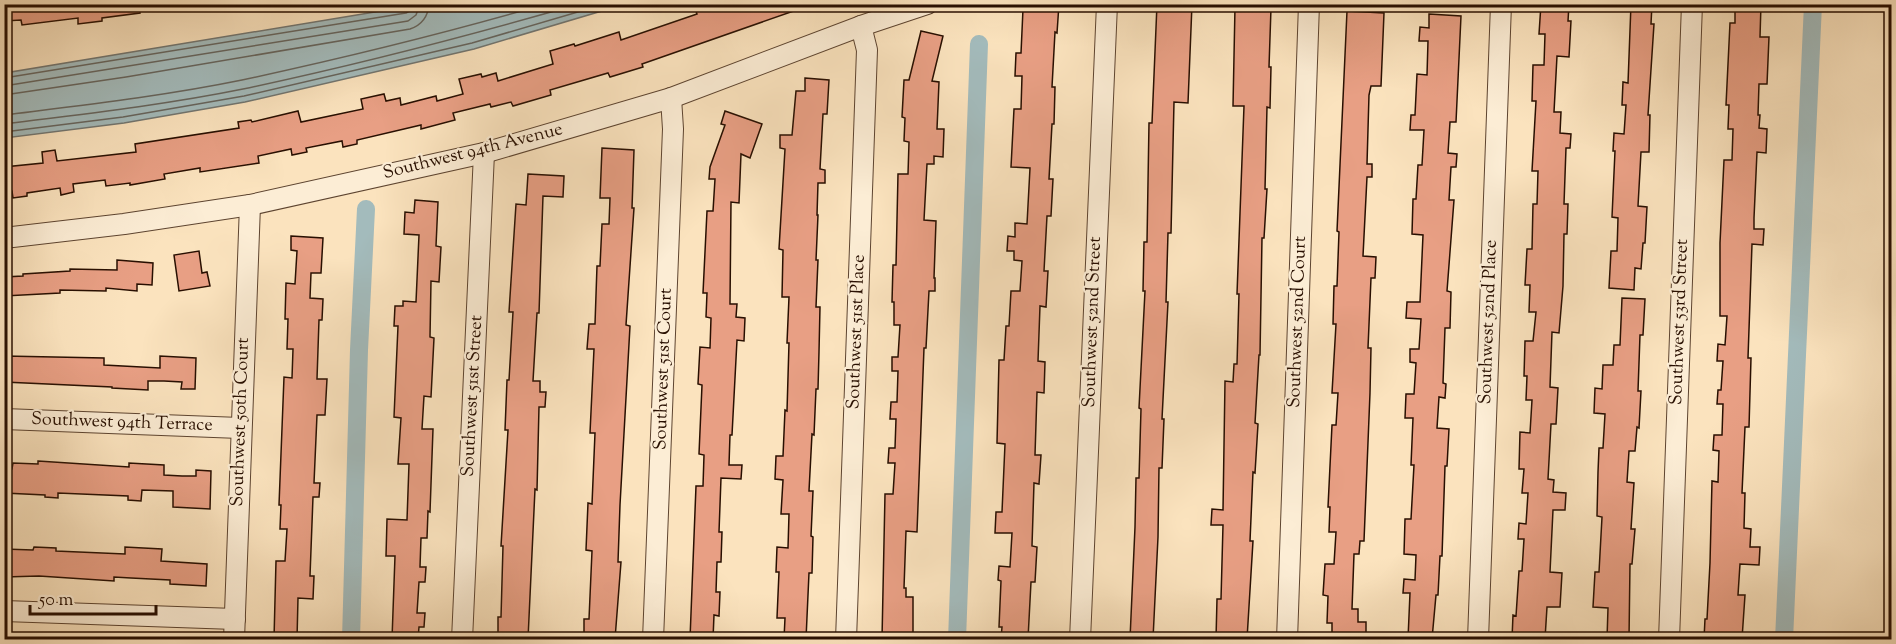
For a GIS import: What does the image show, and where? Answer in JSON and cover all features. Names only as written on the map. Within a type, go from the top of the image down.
[{"type":"street","name":"Southwest 94th Avenue","points":[[4,238],[124,224],[250,205],[484,153],[671,98],[861,26],[927,4]]},
{"type":"street","name":"Southwest 52nd Street","points":[[1080,639],[1107,4]]},
{"type":"street","name":"Southwest 52nd Court","points":[[1287,639],[1309,4]]},
{"type":"street","name":"Southwest 52nd Place","points":[[1478,639],[1501,4]]},
{"type":"street","name":"Southwest 53rd Street","points":[[1669,639],[1692,4]]},
{"type":"street","name":"Southwest 51st Place","points":[[846,639],[867,51],[861,26]]},
{"type":"street","name":"Southwest 51st Court","points":[[654,639],[672,129],[671,98]]},
{"type":"street","name":"Southwest 51st Street","points":[[462,639],[484,153]]},
{"type":"street","name":"Southwest 50th Court","points":[[234,639],[250,205]]},
{"type":"street","name":"Southwest 94th Terrace","points":[[4,419],[240,428]]},
{"type":"street","points":[[4,611],[235,619]]},
{"type":"water","points":[[423,4],[622,5],[474,49],[245,102],[124,123],[5,138],[5,73]]},
{"type":"building","points":[[4,4],[139,4],[140,13],[78,24],[78,18],[22,25],[21,20],[4,21]]},
{"type":"building","points":[[704,4],[808,6],[642,64],[643,67],[610,77],[608,73],[550,90],[551,95],[513,106],[511,102],[491,107],[490,104],[453,113],[455,120],[421,129],[421,125],[357,140],[357,144],[343,147],[342,141],[306,148],[307,152],[292,155],[291,149],[258,156],[259,163],[200,172],[200,168],[164,174],[165,179],[130,185],[130,183],[106,186],[105,180],[73,184],[74,192],[61,195],[60,188],[27,193],[27,196],[13,198],[12,191],[4,192],[4,167],[43,163],[42,152],[55,150],[57,161],[136,152],[135,144],[239,128],[238,122],[251,120],[252,122],[298,111],[301,122],[363,109],[361,99],[384,94],[386,101],[400,98],[401,105],[436,96],[437,101],[463,94],[459,79],[496,73],[498,81],[553,64],[550,51],[574,44],[575,46],[619,32],[621,40],[697,14],[695,8]]},
{"type":"building","points":[[1034,4],[1059,4],[1052,87],[1055,87],[1049,179],[1053,179],[1051,216],[1047,216],[1044,271],[1048,271],[1046,307],[1040,306],[1038,361],[1045,362],[1044,393],[1037,392],[1035,455],[1041,455],[1039,484],[1034,483],[1032,546],[1037,547],[1035,582],[1031,582],[1028,639],[1001,639],[999,566],[1010,567],[1012,533],[995,533],[996,512],[1002,512],[1005,444],[997,443],[999,360],[1004,360],[1011,291],[1020,291],[1022,261],[1014,260],[1014,251],[1007,251],[1008,236],[1015,237],[1015,223],[1027,224],[1030,168],[1011,167],[1014,109],[1021,109],[1022,76],[1015,76],[1016,53],[1021,53],[1023,9],[1034,10]]},
{"type":"building","points":[[1157,4],[1192,4],[1188,103],[1174,102],[1171,233],[1168,233],[1166,302],[1168,302],[1162,419],[1164,419],[1162,468],[1159,468],[1153,639],[1130,639],[1136,478],[1139,478],[1141,409],[1139,408],[1145,291],[1143,291],[1144,242],[1147,242],[1149,123],[1152,123]]},
{"type":"building","points":[[1541,4],[1569,4],[1568,21],[1571,21],[1569,57],[1557,56],[1554,112],[1561,112],[1560,133],[1571,134],[1570,148],[1566,148],[1564,204],[1568,204],[1567,234],[1564,234],[1559,333],[1552,332],[1550,387],[1558,388],[1556,424],[1551,424],[1548,479],[1554,480],[1553,492],[1566,493],[1565,510],[1553,510],[1550,572],[1562,573],[1560,607],[1547,607],[1545,639],[1512,639],[1513,615],[1516,616],[1524,539],[1518,539],[1519,523],[1526,524],[1528,493],[1522,493],[1524,469],[1519,469],[1520,432],[1530,433],[1532,400],[1526,400],[1525,341],[1533,341],[1536,312],[1529,312],[1530,285],[1525,285],[1527,249],[1532,249],[1533,204],[1537,204],[1538,171],[1532,171],[1536,101],[1532,101],[1533,65],[1544,65],[1545,34],[1539,34]]},
{"type":"building","points":[[1631,4],[1652,4],[1651,24],[1654,24],[1648,115],[1650,115],[1649,152],[1641,152],[1638,206],[1647,207],[1645,243],[1643,243],[1641,269],[1635,268],[1634,290],[1609,288],[1611,251],[1617,251],[1618,218],[1612,217],[1614,133],[1624,134],[1626,105],[1622,105],[1623,82],[1628,83]]},
{"type":"building","points":[[1735,4],[1761,4],[1760,37],[1769,37],[1767,84],[1759,84],[1759,128],[1767,129],[1766,153],[1757,152],[1754,229],[1764,229],[1763,245],[1752,244],[1748,358],[1751,358],[1749,427],[1745,427],[1742,493],[1745,493],[1744,528],[1751,529],[1750,547],[1760,547],[1759,565],[1740,564],[1738,595],[1745,595],[1742,639],[1704,639],[1710,563],[1712,481],[1718,482],[1719,451],[1713,450],[1714,435],[1722,435],[1723,404],[1717,404],[1718,390],[1721,390],[1723,361],[1717,361],[1718,344],[1725,345],[1727,316],[1720,316],[1720,243],[1724,160],[1732,160],[1733,129],[1728,129],[1729,105],[1726,105],[1730,23],[1735,23]]},
{"type":"building","points":[[1235,7],[1271,8],[1270,108],[1267,107],[1265,189],[1267,189],[1264,238],[1262,238],[1260,355],[1255,423],[1258,424],[1255,473],[1253,472],[1250,541],[1253,541],[1247,639],[1216,639],[1217,599],[1221,599],[1223,525],[1211,525],[1212,509],[1223,510],[1225,381],[1233,382],[1234,364],[1237,364],[1239,294],[1237,294],[1244,106],[1233,106]]},
{"type":"building","points":[[1347,11],[1384,13],[1381,86],[1371,86],[1369,95],[1367,164],[1372,164],[1372,177],[1367,177],[1363,256],[1376,257],[1375,278],[1371,278],[1368,348],[1371,348],[1364,541],[1360,541],[1359,554],[1354,554],[1352,609],[1358,609],[1358,622],[1366,622],[1366,639],[1332,639],[1332,623],[1327,623],[1328,596],[1323,595],[1325,564],[1334,564],[1336,532],[1329,532],[1330,507],[1328,507],[1332,425],[1336,425],[1338,393],[1332,393],[1336,324],[1333,324],[1334,286],[1337,286],[1339,232],[1337,231]]},
{"type":"building","points":[[1429,14],[1461,16],[1456,122],[1450,122],[1448,153],[1457,154],[1456,167],[1451,167],[1449,200],[1454,200],[1447,291],[1451,292],[1450,328],[1445,328],[1443,383],[1446,384],[1445,398],[1439,397],[1437,428],[1449,429],[1447,466],[1445,466],[1442,556],[1440,556],[1432,639],[1408,639],[1410,593],[1403,593],[1404,579],[1415,580],[1416,555],[1404,554],[1405,519],[1411,519],[1414,465],[1411,465],[1413,418],[1405,418],[1406,394],[1414,394],[1416,363],[1410,362],[1410,349],[1419,349],[1421,319],[1406,318],[1407,302],[1420,302],[1423,235],[1412,234],[1413,199],[1416,199],[1418,165],[1422,165],[1424,130],[1410,130],[1411,115],[1415,115],[1417,74],[1427,75],[1428,41],[1419,41],[1420,27],[1429,28]]},
{"type":"building","points":[[921,31],[943,36],[932,81],[939,82],[937,129],[944,129],[943,157],[934,156],[934,164],[927,164],[924,220],[936,221],[935,291],[929,291],[926,348],[924,348],[917,532],[906,531],[904,588],[906,588],[906,597],[913,597],[913,639],[882,639],[885,494],[893,494],[895,463],[888,463],[889,448],[895,448],[896,419],[890,419],[891,402],[897,402],[898,371],[892,371],[892,357],[898,357],[900,325],[894,325],[894,302],[892,302],[893,265],[896,265],[898,174],[908,174],[909,142],[904,141],[905,118],[902,117],[904,80],[909,80]]},
{"type":"building","points":[[805,78],[829,80],[827,114],[823,114],[820,169],[825,170],[825,183],[818,183],[816,307],[820,307],[818,389],[816,389],[814,435],[812,434],[809,491],[813,491],[812,573],[809,573],[806,639],[784,639],[785,618],[777,618],[779,572],[776,572],[777,547],[788,548],[789,514],[781,514],[783,480],[775,479],[776,456],[783,456],[789,343],[787,343],[789,297],[782,297],[783,250],[779,249],[785,149],[780,148],[780,135],[792,135],[796,91],[805,91]]},
{"type":"building","points":[[725,111],[762,124],[750,158],[741,154],[739,203],[731,202],[730,304],[737,304],[736,317],[745,318],[744,341],[737,340],[729,465],[742,465],[741,479],[721,478],[719,532],[722,532],[721,562],[717,562],[716,592],[720,592],[719,616],[714,615],[713,639],[690,639],[696,486],[703,486],[704,455],[699,454],[702,385],[698,384],[700,347],[710,348],[711,318],[706,317],[707,293],[703,293],[707,211],[713,211],[715,179],[709,179],[710,167],[725,125],[721,124]]},
{"type":"building","points":[[602,148],[634,150],[632,208],[634,208],[626,325],[630,326],[620,505],[618,562],[621,562],[615,639],[584,639],[584,619],[589,619],[592,551],[586,550],[588,503],[592,504],[595,433],[590,433],[594,349],[587,349],[589,324],[595,324],[597,266],[600,266],[602,224],[609,224],[610,198],[600,198]]},
{"type":"building","points":[[528,174],[564,176],[563,197],[543,196],[539,313],[537,313],[533,381],[540,381],[540,392],[546,392],[545,407],[539,407],[537,490],[535,489],[528,639],[498,639],[498,617],[501,617],[503,546],[501,546],[508,430],[505,430],[507,380],[509,380],[513,312],[509,312],[516,204],[526,205]]},
{"type":"building","points":[[415,200],[438,202],[436,246],[441,247],[439,282],[431,281],[430,337],[434,338],[431,397],[424,396],[422,429],[433,429],[430,512],[428,511],[427,538],[421,538],[420,567],[426,567],[425,582],[419,582],[417,613],[425,613],[424,627],[419,627],[418,639],[392,639],[395,556],[386,556],[387,519],[407,520],[409,464],[398,464],[401,418],[394,417],[398,326],[394,326],[395,306],[403,306],[403,301],[416,302],[419,235],[404,234],[405,212],[414,213]]},
{"type":"building","points":[[291,236],[323,238],[321,273],[311,273],[310,298],[323,299],[322,320],[319,320],[317,379],[327,379],[325,415],[317,415],[314,483],[320,483],[319,497],[313,497],[310,576],[314,576],[313,599],[298,598],[297,639],[274,639],[276,561],[285,561],[287,529],[280,529],[281,505],[279,505],[284,377],[292,378],[293,349],[287,349],[288,319],[285,319],[286,283],[295,284],[297,251],[291,250]]},
{"type":"building","points":[[199,251],[202,273],[207,272],[210,286],[179,291],[174,255]]},
{"type":"building","points":[[117,260],[153,263],[152,285],[137,284],[137,291],[106,288],[106,291],[60,290],[60,293],[4,296],[4,277],[70,271],[70,269],[117,270]]},
{"type":"building","points":[[1622,298],[1645,299],[1643,335],[1640,335],[1639,428],[1637,427],[1635,451],[1629,451],[1627,482],[1634,483],[1631,529],[1635,529],[1632,564],[1630,564],[1629,639],[1607,639],[1608,608],[1593,607],[1595,572],[1599,572],[1602,517],[1597,516],[1599,448],[1603,448],[1605,414],[1594,413],[1595,388],[1602,389],[1603,365],[1613,365],[1614,345],[1620,345]]},
{"type":"building","points":[[4,356],[104,358],[104,365],[160,368],[160,356],[196,358],[195,389],[181,389],[182,382],[164,381],[148,381],[148,390],[4,382]]},
{"type":"building","points":[[38,461],[129,467],[129,463],[164,465],[164,475],[196,476],[196,470],[211,471],[210,509],[173,507],[173,491],[142,490],[141,501],[128,500],[128,496],[58,493],[58,498],[4,493],[4,468],[12,469],[13,463],[38,464]]},
{"type":"building","points":[[34,547],[56,548],[56,551],[125,554],[125,547],[162,549],[161,561],[207,564],[206,586],[170,584],[170,580],[114,577],[114,581],[39,576],[4,577],[4,549],[33,550]]},
{"type":"waterway","points":[[1784,640],[1813,4]]},
{"type":"waterway","points":[[957,640],[979,44]]},
{"type":"waterway","points":[[351,640],[359,350],[366,209]]}]
